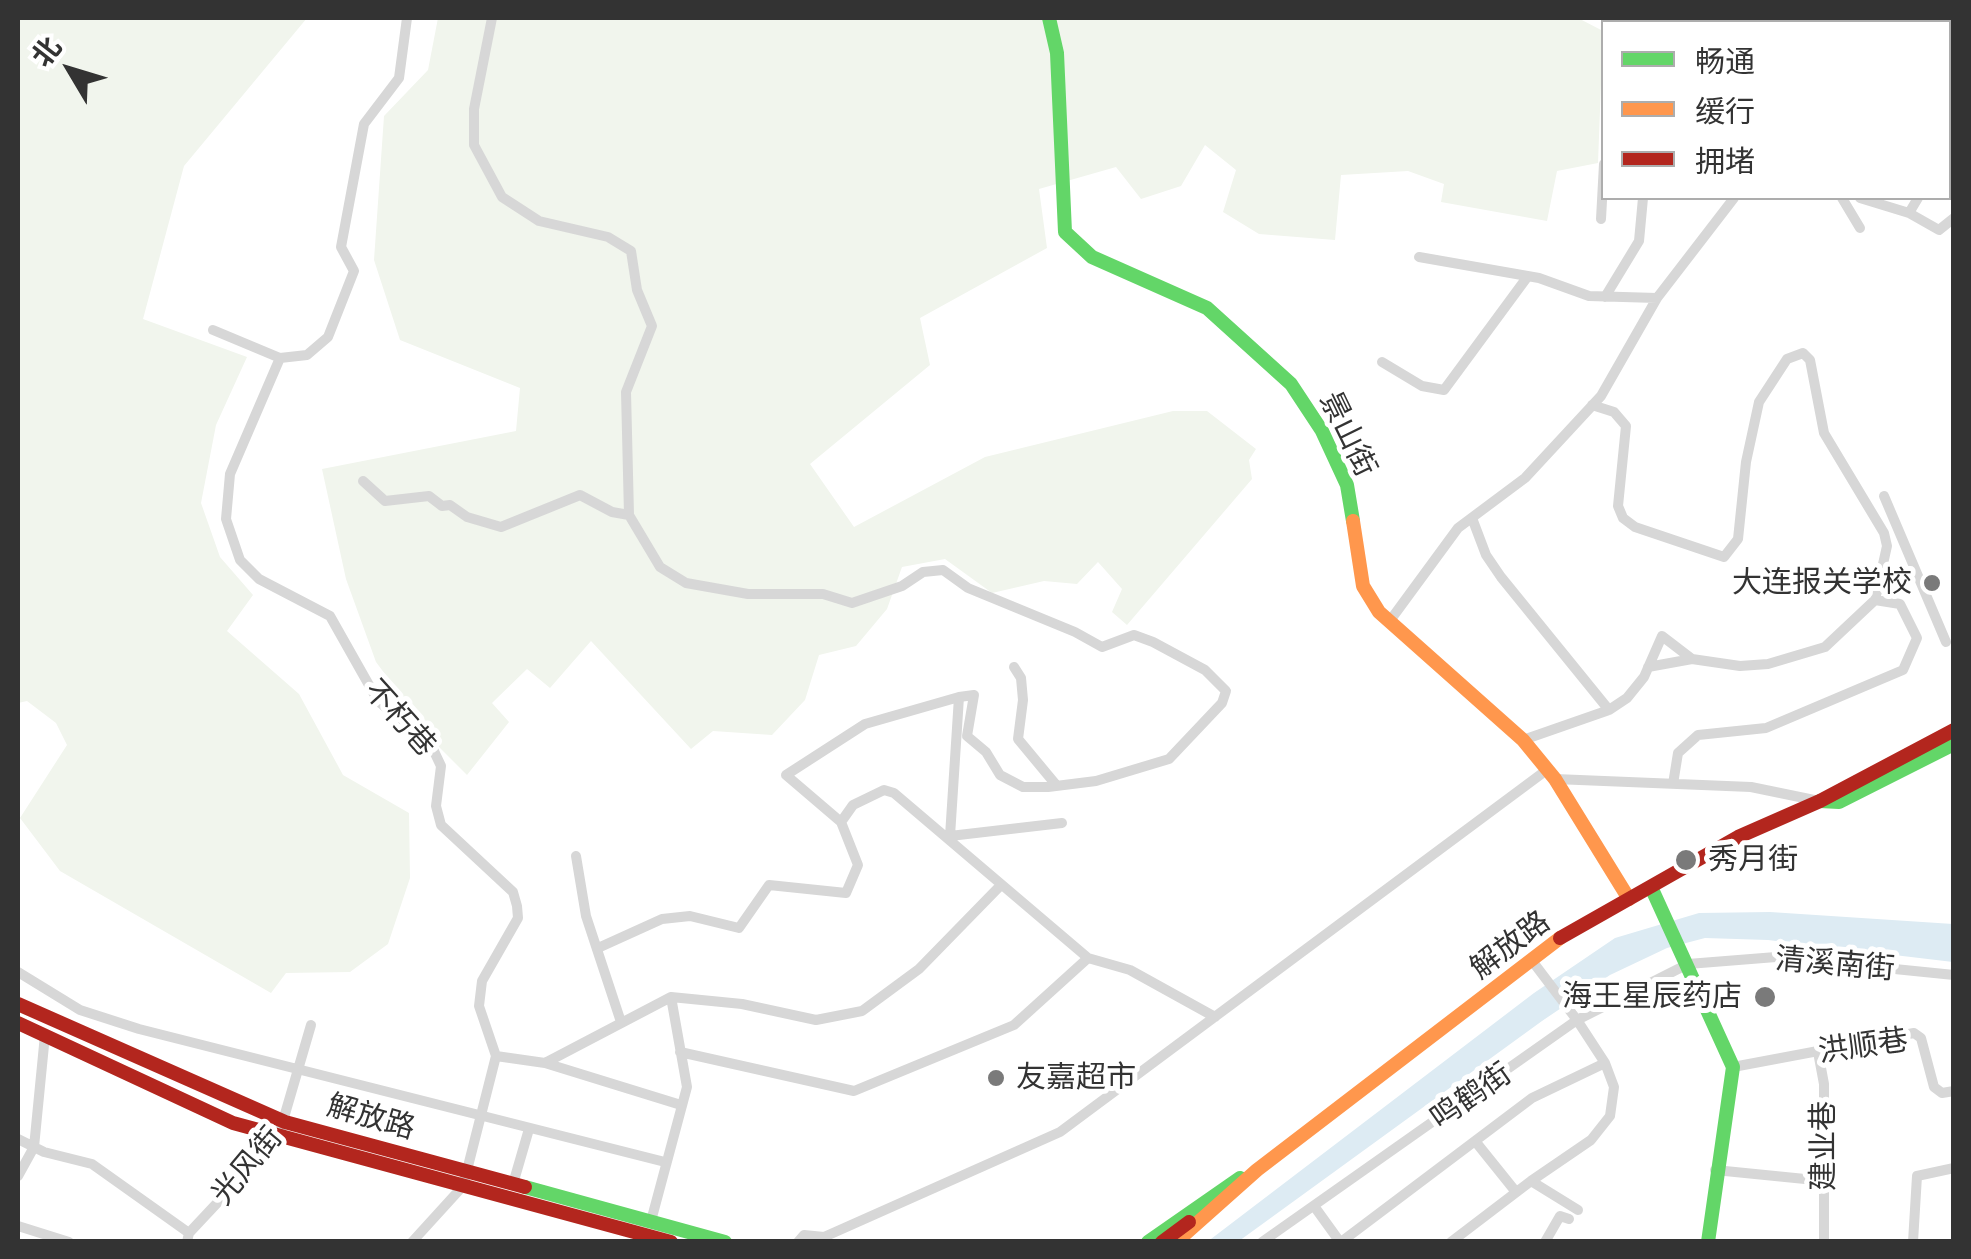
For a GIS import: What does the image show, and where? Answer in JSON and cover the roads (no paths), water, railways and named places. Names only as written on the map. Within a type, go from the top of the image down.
[{"type":"main road","name":"景山街","points":[[1049,18],[1057,53],[1065,232],[1092,257],[1207,308],[1291,384],[1322,431],[1347,485],[1363,586],[1389,622],[1524,740],[1551,774],[1629,899]]},
{"type":"main road","name":"解放路","points":[[1176,1242],[1257,1170],[1533,962],[1541,950],[1738,838],[1820,801],[1954,730]]},
{"type":"main road","name":"解放路","points":[[1820,801],[1839,802],[1954,744]]},
{"type":"main road","points":[[1651,887],[1733,1067],[1708,1242]]},
{"type":"main road","name":"解放路","points":[[18,1004],[285,1122],[671,1242]]},
{"type":"main road","name":"解放路","points":[[18,1023],[232,1123],[278,1138],[464,1179],[513,1184],[725,1242]]},
{"type":"main road","name":"解放路","points":[[1148,1242],[1230,1182],[1257,1170]]},
{"type":"main road","points":[[1162,1242],[1257,1170]]},
{"type":"street","points":[[213,330],[280,358],[307,355],[328,337],[354,270],[341,248],[364,124],[399,78],[407,18]]},
{"type":"street","points":[[492,18],[474,109],[474,145],[502,197],[539,221],[608,236],[631,252],[637,290],[652,326],[626,392],[629,514],[660,567],[686,583],[748,594],[823,594],[852,603],[902,586],[923,572],[943,570],[968,588],[1102,647],[1134,635],[1152,642],[1205,670],[1226,691],[1222,703],[1169,759],[1096,781],[1057,786],[1024,787],[1000,775],[986,752],[966,736],[974,695],[866,724],[786,775],[841,822],[858,864],[846,893],[770,884],[739,928],[690,916],[662,919],[598,948]]},
{"type":"street","points":[[1600,219],[1601,200]]},
{"type":"street","points":[[1605,297],[1639,240],[1643,200]]},
{"type":"street","points":[[1389,622],[1458,528],[1525,478],[1592,405],[1657,298],[1732,200]]},
{"type":"street","points":[[1843,200],[1860,228]]},
{"type":"street","points":[[1867,200],[1909,213],[1938,230],[1954,218]]},
{"type":"street","points":[[1909,213],[1917,200]]},
{"type":"street","points":[[1419,258],[1528,276],[1605,297],[1657,298]]},
{"type":"street","points":[[1382,362],[1422,386],[1444,390],[1528,276]]},
{"type":"street","points":[[1592,405],[1614,412],[1626,426],[1618,506],[1623,518],[1635,527],[1724,557],[1738,538],[1746,462],[1760,402],[1787,359],[1803,353],[1810,360],[1824,432],[1884,533],[1887,546],[1875,600],[1847,630],[1825,646],[1797,658],[1740,666],[1692,659],[1648,667]]},
{"type":"street","name":"不朽巷","points":[[280,358],[230,474],[226,519],[240,560],[260,579],[330,616],[378,701],[432,747],[441,766],[436,806],[441,826],[513,892],[518,918],[482,980],[479,1006],[496,1056]]},
{"type":"street","points":[[363,481],[385,501],[429,496],[467,517],[500,527],[580,495],[612,512],[629,514]]},
{"type":"street","points":[[1884,496],[1946,642]]},
{"type":"street","points":[[1472,518],[1486,555],[1501,578],[1609,710]]},
{"type":"street","points":[[1673,784],[1678,753],[1698,735],[1766,728],[1902,670],[1917,638],[1900,604],[1875,600]]},
{"type":"street","points":[[1524,740],[1609,710],[1627,698],[1648,667],[1662,636],[1692,659]]},
{"type":"street","points":[[1014,668],[1022,678],[1018,739],[1057,786]]},
{"type":"street","points":[[950,836],[959,697]]},
{"type":"street","points":[[798,1242],[804,1235],[824,1237],[1060,1132],[1551,774],[1750,787],[1820,801]]},
{"type":"street","points":[[841,822],[853,805],[884,790],[950,836],[1088,958],[1130,970],[1214,1017]]},
{"type":"street","points":[[950,836],[1062,822]]},
{"type":"street","points":[[576,856],[586,916],[621,1022]]},
{"type":"street","points":[[545,1063],[671,997],[742,1004],[816,1020],[862,1011],[920,969],[1001,885]]},
{"type":"street","name":"清溪南街","points":[[1688,964],[1716,958],[1776,956],[1954,975]]},
{"type":"street","points":[[680,1052],[854,1091],[1014,1025],[1088,958]]},
{"type":"street","points":[[1458,1240],[1530,1181],[1591,1140],[1610,1116],[1614,1087],[1605,1063],[1533,962]]},
{"type":"street","name":"鸣鹤街","points":[[1262,1242],[1577,1020],[1688,964]]},
{"type":"street","points":[[18,972],[80,1010],[299,1071],[665,1162]]},
{"type":"street","points":[[651,1220],[687,1087],[671,997]]},
{"type":"street","name":"光风街","points":[[188,1237],[278,1138],[311,1025]]},
{"type":"street","name":"洪顺巷","points":[[1733,1067],[1914,1032],[1921,1038],[1934,1087],[1942,1093],[1954,1092]]},
{"type":"street","points":[[18,1176],[34,1147],[45,1036]]},
{"type":"street","name":"建业巷","points":[[1818,1052],[1824,1084],[1824,1242]]},
{"type":"street","points":[[412,1242],[464,1179],[496,1056],[545,1063],[681,1105]]},
{"type":"street","points":[[1314,1206],[1341,1242],[1532,1098],[1605,1063]]},
{"type":"street","points":[[513,1184],[529,1129]]},
{"type":"street","points":[[18,1139],[92,1164],[188,1237]]},
{"type":"street","points":[[1475,1141],[1516,1192]]},
{"type":"street","points":[[1913,1242],[1918,1176],[1954,1168]]},
{"type":"street","points":[[1716,1170],[1826,1181]]},
{"type":"street","points":[[1530,1181],[1573,1214],[1560,1216],[1545,1242]]},
{"type":"street","points":[[18,1226],[68,1242]]},
{"type":"place","name":"大连报关学校","points":[[1932,583]]},
{"type":"place","name":"秀月街","points":[[1686,860]]},
{"type":"place","name":"海王星辰药店","points":[[1765,997]]},
{"type":"place","name":"友嘉超市","points":[[996,1078]]}]
